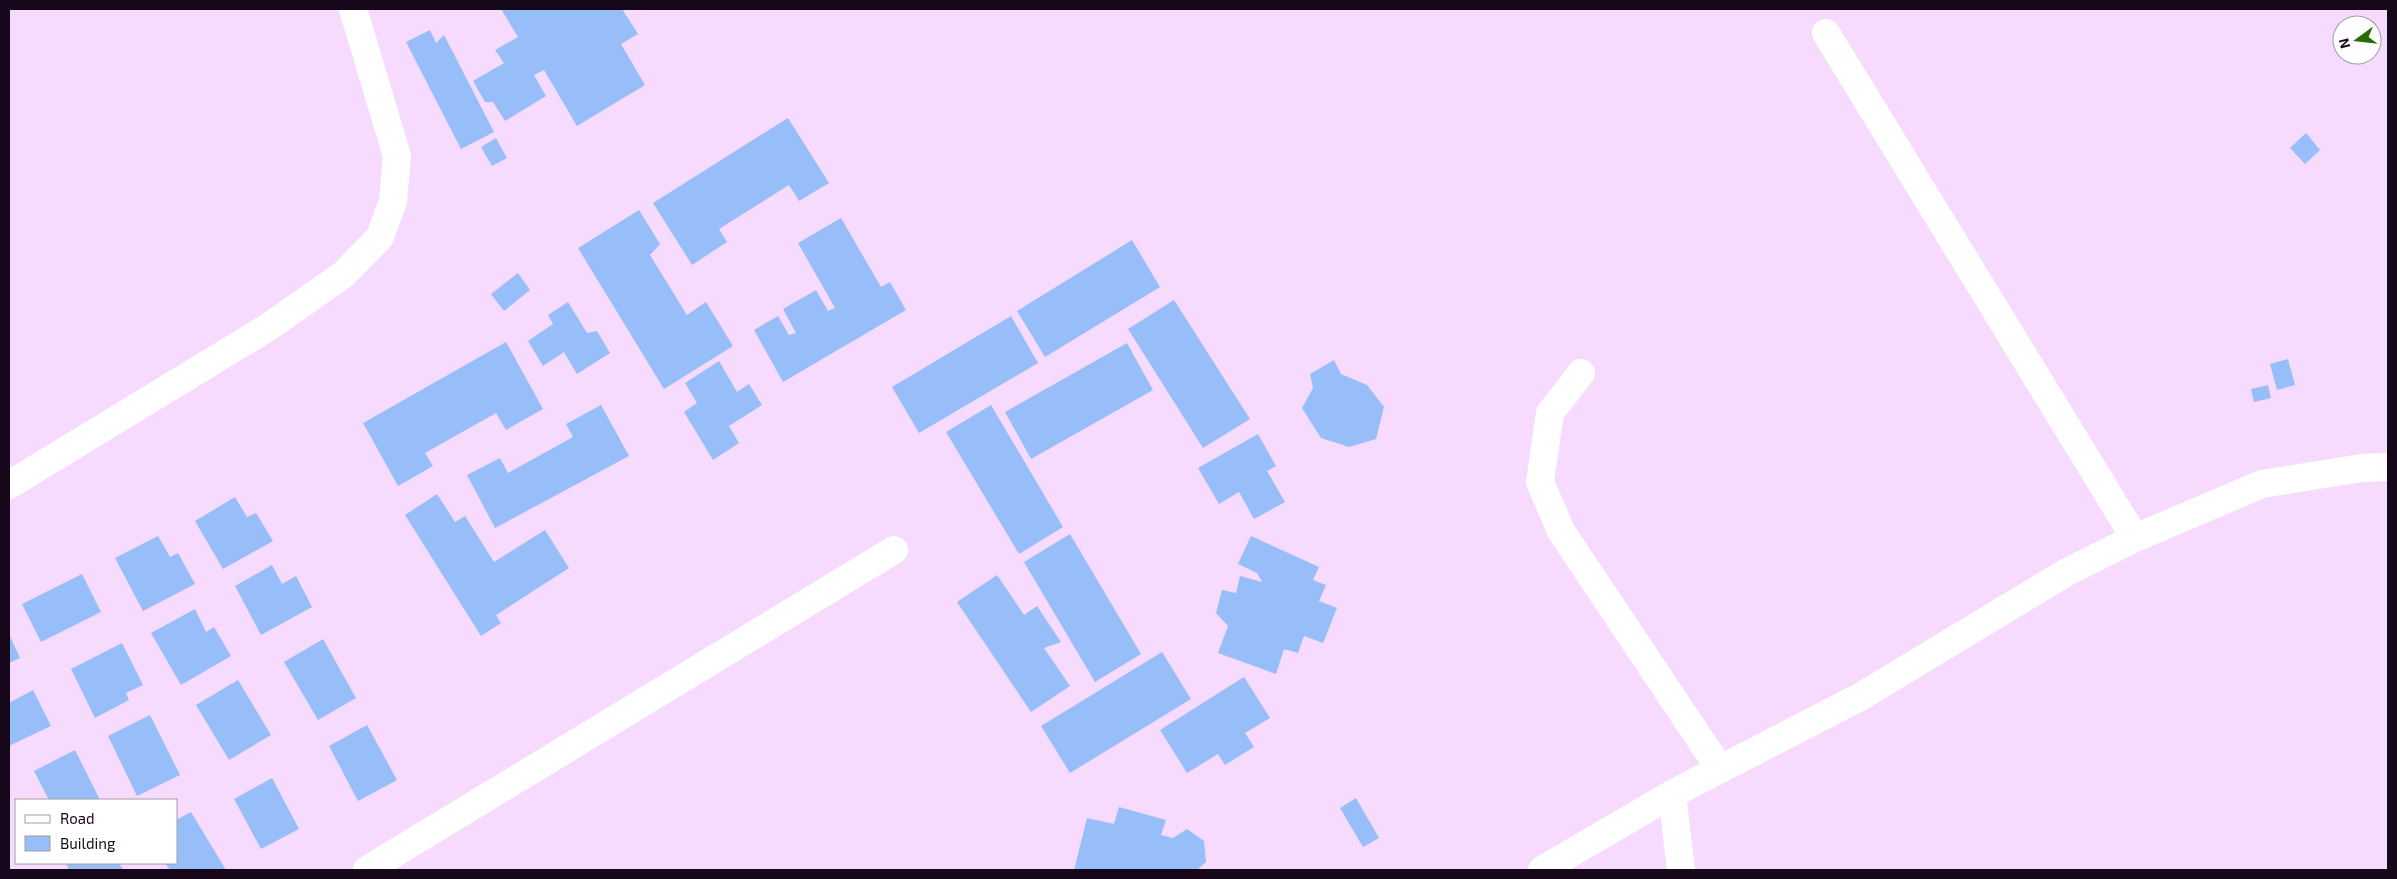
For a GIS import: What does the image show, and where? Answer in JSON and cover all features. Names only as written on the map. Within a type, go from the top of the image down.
[{"type":"street","points":[[9,485],[270,326],[344,274],[380,237],[393,201],[397,156],[353,9]]},
{"type":"street","points":[[1826,33],[2135,538]]},
{"type":"street","points":[[1581,373],[1550,413],[1540,482],[1561,531],[1720,769]]},
{"type":"street","points":[[1542,870],[1672,794],[1860,697],[2067,572],[2135,538],[2262,484],[2362,468],[2388,468]]},
{"type":"street","points":[[366,870],[894,550]]},
{"type":"street","points":[[1672,794],[1681,870]]},
{"type":"building","points":[[501,9],[622,9],[638,34],[621,44],[645,85],[577,126],[544,70],[534,75],[546,96],[505,121],[493,102],[485,102],[473,81],[504,63],[495,50],[518,37]]},
{"type":"building","points":[[430,30],[436,43],[444,35],[494,132],[461,149],[406,42]]},
{"type":"building","points":[[788,118],[829,183],[799,201],[789,185],[719,229],[727,242],[692,265],[653,203]]},
{"type":"building","points":[[2306,133],[2320,150],[2305,164],[2290,148]]},
{"type":"building","points":[[496,138],[507,158],[492,166],[481,147]]},
{"type":"building","points":[[639,210],[660,244],[650,255],[687,315],[706,302],[733,346],[664,389],[578,248]]},
{"type":"building","points":[[841,218],[881,287],[890,282],[906,310],[783,382],[754,330],[778,316],[789,335],[796,333],[783,309],[816,290],[828,311],[835,308],[798,243]]},
{"type":"building","points":[[1132,240],[1160,287],[1045,357],[1017,311]]},
{"type":"building","points":[[518,273],[530,290],[504,311],[491,294]]},
{"type":"building","points":[[1174,300],[1250,419],[1203,448],[1128,329]]},
{"type":"building","points":[[568,302],[587,333],[597,331],[610,353],[577,374],[564,352],[543,366],[528,341],[553,324],[548,315]]},
{"type":"building","points":[[1011,316],[1038,363],[919,433],[892,387]]},
{"type":"building","points":[[506,342],[543,409],[506,430],[496,413],[425,453],[433,466],[398,486],[363,423]]},
{"type":"building","points":[[1127,343],[1153,390],[1031,459],[1005,412]]},
{"type":"building","points":[[2288,359],[2295,385],[2277,390],[2270,364]]},
{"type":"building","points":[[1334,360],[1341,374],[1367,385],[1384,407],[1376,439],[1349,447],[1321,438],[1302,408],[1313,388],[1310,374]]},
{"type":"building","points":[[719,361],[737,392],[749,384],[762,405],[729,426],[739,443],[713,460],[684,412],[697,403],[685,383]]},
{"type":"building","points":[[2268,385],[2271,398],[2254,402],[2251,389]]},
{"type":"building","points":[[601,405],[629,456],[495,528],[467,475],[500,458],[508,473],[573,437],[566,424]]},
{"type":"building","points":[[991,405],[1063,527],[1019,554],[946,432]]},
{"type":"building","points":[[1258,434],[1276,466],[1267,471],[1285,502],[1254,519],[1239,492],[1219,504],[1198,468]]},
{"type":"building","points":[[437,494],[455,522],[465,516],[494,562],[545,530],[569,568],[496,615],[501,623],[481,636],[405,515]]},
{"type":"building","points":[[235,497],[247,517],[256,513],[273,541],[223,569],[195,521]]},
{"type":"building","points":[[1070,534],[1141,654],[1095,682],[1024,562]]},
{"type":"building","points":[[158,536],[170,557],[178,553],[195,584],[143,611],[115,558]]},
{"type":"building","points":[[1251,536],[1319,567],[1313,580],[1326,585],[1319,601],[1337,608],[1323,643],[1304,636],[1298,653],[1284,649],[1276,674],[1218,653],[1228,626],[1216,613],[1222,590],[1236,593],[1240,576],[1262,582],[1257,573],[1238,564]]},
{"type":"building","points":[[272,565],[282,584],[296,576],[312,607],[261,635],[235,586]]},
{"type":"building","points":[[82,574],[101,612],[41,642],[22,604]]},
{"type":"building","points":[[997,575],[1024,615],[1037,606],[1061,642],[1044,648],[1070,686],[1031,712],[957,602]]},
{"type":"building","points":[[195,609],[206,632],[214,627],[231,656],[181,685],[151,633]]},
{"type":"building","points":[[9,634],[20,658],[9,663]]},
{"type":"building","points":[[323,639],[356,698],[318,720],[284,662]]},
{"type":"building","points":[[122,643],[143,685],[126,693],[129,700],[95,718],[71,669]]},
{"type":"building","points":[[1162,652],[1191,699],[1070,773],[1041,726]]},
{"type":"building","points":[[1244,677],[1270,718],[1245,733],[1254,747],[1225,765],[1218,754],[1187,773],[1160,730]]},
{"type":"building","points":[[238,680],[271,735],[229,760],[196,705]]},
{"type":"building","points":[[33,690],[51,726],[9,746],[9,703]]},
{"type":"building","points":[[150,715],[180,775],[137,796],[108,736]]},
{"type":"building","points":[[367,725],[397,780],[358,801],[329,746]]},
{"type":"building","points":[[75,750],[100,799],[48,799],[34,771]]},
{"type":"building","points":[[272,778],[299,829],[261,849],[234,799]]},
{"type":"building","points":[[1356,798],[1379,838],[1363,847],[1340,808]]},
{"type":"building","points":[[1119,807],[1166,820],[1161,835],[1173,838],[1187,829],[1204,841],[1206,862],[1197,870],[1074,870],[1087,818],[1114,824]]},
{"type":"building","points":[[191,812],[226,870],[170,870],[166,864],[178,864],[178,819]]},
{"type":"building","points":[[66,864],[120,864],[123,870],[69,870]]}]
